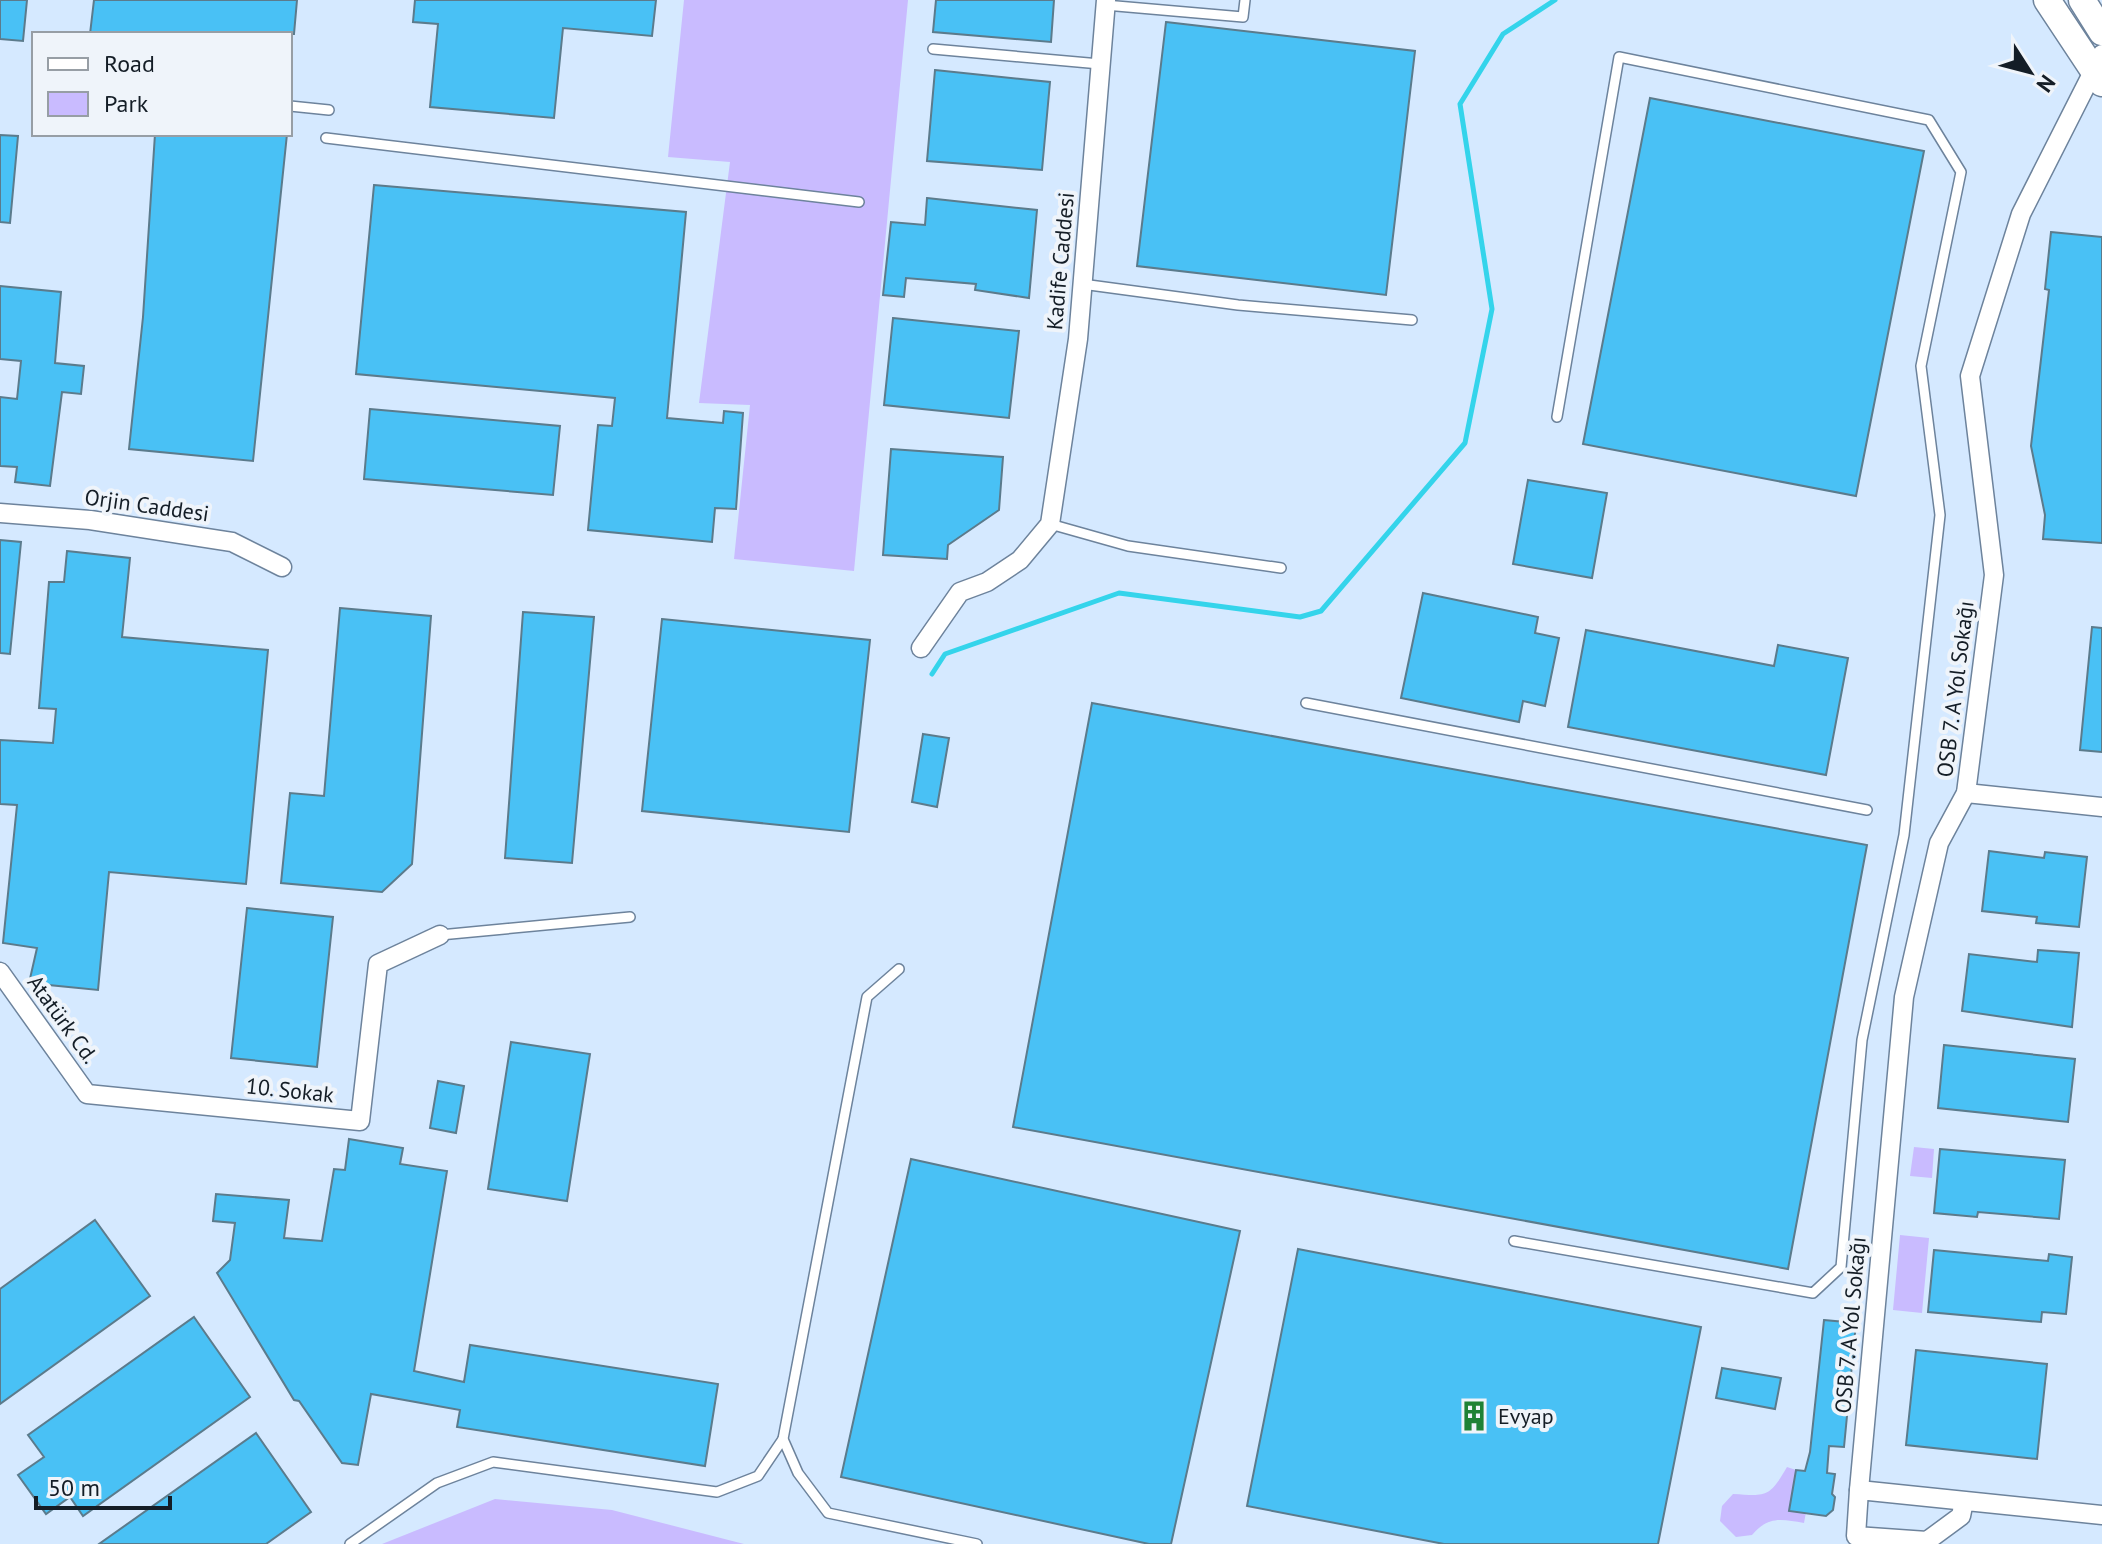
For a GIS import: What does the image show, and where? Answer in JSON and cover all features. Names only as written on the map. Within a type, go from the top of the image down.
[{"type":"street","points":[[2082,0],[2102,32]]},
{"type":"street","name":"Kadife Caddesi","points":[[1050,524],[1082,284],[1106,2]]},
{"type":"street","points":[[2056,5],[2099,69]]},
{"type":"street","name":"OSB 7. A Yol Sokağı","points":[[1849,1540],[1859,1490],[1904,997],[1939,843],[1966,793],[1994,575],[1970,376],[2021,214],[2099,69]]},
{"type":"street","name":"Orjin Caddesi","points":[[0,513],[90,520],[232,542],[282,567]]},
{"type":"street","points":[[921,648],[960,592],[987,582],[1020,560],[1050,524]]},
{"type":"street","points":[[1966,793],[2102,807]]},
{"type":"street","name":"10. Sokak","points":[[87,1094],[360,1121],[378,964],[440,935]]},
{"type":"street","name":"Atatürk Cd.","points":[[0,972],[87,1094]]},
{"type":"street","points":[[1859,1490],[2102,1515]]},
{"type":"street","points":[[1849,1540],[1927,1541],[1961,1516],[1964,1501]]},
{"type":"lane","points":[[1106,2],[1243,17],[1245,0]]},
{"type":"lane","points":[[933,49],[1100,64]]},
{"type":"lane","points":[[1514,1241],[1813,1293],[1841,1267],[1862,1040],[1904,835],[1940,515],[1921,366],[1961,172],[1929,120],[1619,57],[1557,417]]},
{"type":"lane","points":[[292,106],[329,110]]},
{"type":"lane","points":[[326,138],[859,202]]},
{"type":"lane","points":[[1082,284],[1238,305],[1412,320]]},
{"type":"lane","points":[[1050,524],[1128,546],[1281,568]]},
{"type":"lane","points":[[1306,703],[1867,810]]},
{"type":"lane","points":[[440,935],[630,917]]},
{"type":"lane","points":[[350,1544],[437,1483],[493,1462],[717,1492],[758,1476],[783,1439],[867,997],[899,969]]},
{"type":"lane","points":[[783,1439],[798,1473],[828,1513],[977,1544]]},
{"type":"green space","points":[[684,0],[908,0],[854,571],[734,559],[750,405],[699,403],[730,162],[668,157]]},
{"type":"green space","points":[[1914,1147],[1934,1149],[1932,1178],[1910,1176]]},
{"type":"green space","points":[[1900,1235],[1929,1238],[1922,1313],[1893,1310]]},
{"type":"green space","points":[[1787,1467],[1796,1470],[1806,1512],[1804,1523],[1775,1520],[1752,1535],[1736,1537],[1720,1521],[1722,1506],[1733,1494],[1760,1495],[1771,1490]]},
{"type":"green space","points":[[495,1499],[612,1510],[744,1544],[382,1544]]},
{"type":"building","points":[[0,0],[27,0],[23,41],[0,39]]},
{"type":"building","points":[[94,0],[297,0],[294,34],[90,32]]},
{"type":"building","points":[[415,0],[656,0],[652,36],[563,28],[554,118],[430,107],[438,24],[413,22]]},
{"type":"building","points":[[936,0],[1054,0],[1051,42],[933,32]]},
{"type":"building","points":[[1166,22],[1415,51],[1386,295],[1137,266]]},
{"type":"building","points":[[935,70],[1050,82],[1042,170],[927,161]]},
{"type":"building","points":[[1650,98],[1924,151],[1856,496],[1583,444]]},
{"type":"building","points":[[0,135],[18,136],[10,223],[0,222]]},
{"type":"building","points":[[155,136],[287,136],[253,461],[129,449],[143,317]]},
{"type":"building","points":[[374,185],[686,212],[667,418],[723,423],[724,411],[743,413],[736,509],[715,508],[712,542],[588,530],[598,425],[612,426],[615,398],[356,374]]},
{"type":"building","points":[[927,198],[1037,210],[1029,298],[975,290],[976,284],[906,278],[904,297],[883,295],[891,222],[925,225]]},
{"type":"building","points":[[2051,232],[2102,237],[2102,543],[2043,539],[2045,515],[2031,446],[2049,290],[2045,289]]},
{"type":"building","points":[[0,286],[61,292],[55,363],[84,366],[81,394],[62,392],[50,486],[15,482],[17,467],[0,466],[0,397],[17,399],[21,361],[0,359]]},
{"type":"building","points":[[893,318],[1019,331],[1009,418],[884,405]]},
{"type":"building","points":[[370,409],[560,426],[553,495],[364,479]]},
{"type":"building","points":[[891,449],[1003,457],[999,510],[948,545],[947,559],[883,555]]},
{"type":"building","points":[[1528,480],[1607,493],[1592,578],[1513,564]]},
{"type":"building","points":[[0,540],[21,542],[10,654],[0,653]]},
{"type":"building","points":[[67,551],[130,558],[122,637],[268,650],[246,884],[109,872],[98,990],[29,983],[37,948],[3,943],[17,805],[0,804],[0,740],[53,743],[56,709],[39,708],[49,582],[64,582]]},
{"type":"building","points":[[1423,593],[1538,617],[1535,633],[1559,638],[1545,706],[1523,701],[1519,722],[1401,698]]},
{"type":"building","points":[[340,608],[431,616],[412,864],[382,892],[281,883],[290,793],[324,796]]},
{"type":"building","points":[[523,612],[594,617],[572,863],[505,858]]},
{"type":"building","points":[[662,619],[870,640],[849,832],[642,811]]},
{"type":"building","points":[[2092,627],[2102,628],[2102,752],[2080,750]]},
{"type":"building","points":[[1586,630],[1774,666],[1778,645],[1848,658],[1826,775],[1568,727]]},
{"type":"building","points":[[1092,703],[1867,845],[1788,1269],[1013,1127]]},
{"type":"building","points":[[923,734],[949,738],[937,807],[912,802]]},
{"type":"building","points":[[1989,851],[2044,858],[2045,852],[2087,857],[2079,927],[2036,923],[2037,917],[1982,911]]},
{"type":"building","points":[[247,908],[333,917],[317,1067],[231,1058]]},
{"type":"building","points":[[2038,950],[2079,953],[2072,1027],[1962,1011],[1969,954],[2037,962]]},
{"type":"building","points":[[511,1042],[590,1054],[567,1201],[488,1189]]},
{"type":"building","points":[[1944,1045],[2075,1059],[2068,1122],[1938,1108]]},
{"type":"building","points":[[438,1081],[464,1086],[456,1133],[430,1128]]},
{"type":"building","points":[[349,1139],[403,1148],[400,1164],[447,1171],[414,1371],[464,1382],[470,1345],[718,1384],[705,1466],[457,1427],[460,1410],[371,1394],[358,1465],[342,1463],[299,1401],[294,1400],[217,1273],[230,1260],[235,1223],[213,1221],[216,1194],[289,1200],[284,1238],[322,1241],[334,1169],[345,1170]]},
{"type":"building","points":[[1940,1149],[2065,1160],[2059,1219],[1978,1212],[1977,1217],[1934,1213]]},
{"type":"building","points":[[911,1159],[1240,1231],[1171,1544],[1149,1544],[841,1477]]},
{"type":"building","points":[[95,1220],[150,1296],[0,1404],[0,1289]]},
{"type":"building","name":"Evyap","points":[[1298,1249],[1701,1327],[1658,1544],[1444,1544],[1247,1506]]},
{"type":"building","points":[[1934,1250],[2048,1261],[2049,1254],[2072,1257],[2066,1314],[2042,1312],[2041,1322],[1928,1312]]},
{"type":"building","points":[[194,1317],[250,1397],[83,1516],[70,1497],[46,1514],[18,1475],[44,1457],[28,1435]]},
{"type":"building","points":[[1824,1320],[1856,1323],[1844,1447],[1829,1446],[1827,1473],[1835,1474],[1832,1494],[1835,1497],[1833,1510],[1826,1516],[1789,1511],[1796,1470],[1805,1471],[1810,1452]]},
{"type":"building","points":[[1916,1350],[2047,1364],[2037,1459],[1906,1445]]},
{"type":"building","points":[[1722,1368],[1781,1378],[1775,1409],[1716,1398]]},
{"type":"building","points":[[256,1433],[311,1512],[266,1544],[99,1544]]},
{"type":"waterway","points":[[932,674],[945,654],[1119,593],[1300,617],[1321,611],[1465,443],[1492,309],[1460,104],[1503,34],[1555,0]]},
{"type":"place","name":"Evyap","points":[[1474,1416]]}]
